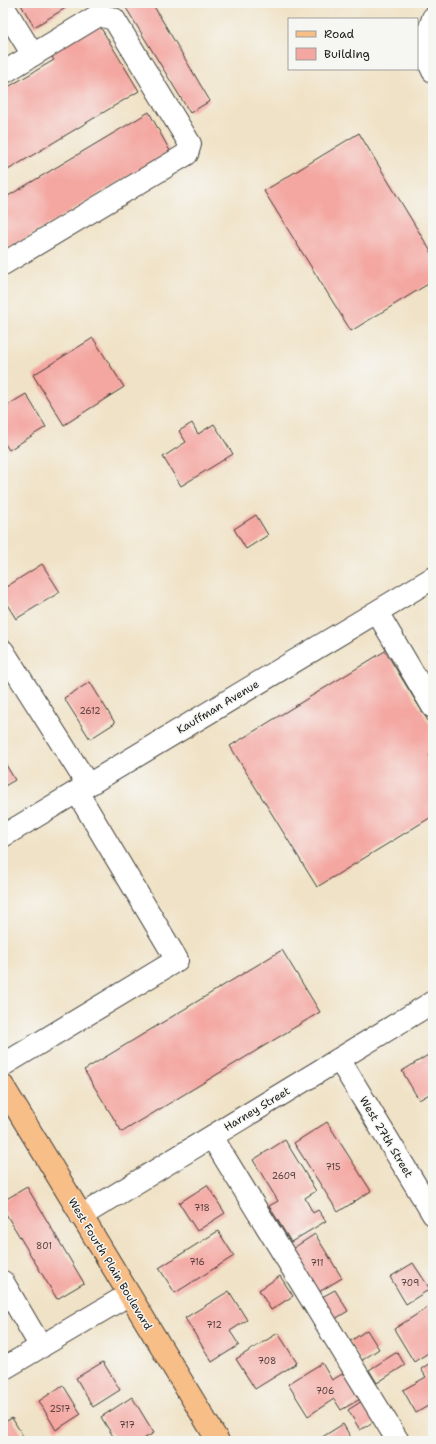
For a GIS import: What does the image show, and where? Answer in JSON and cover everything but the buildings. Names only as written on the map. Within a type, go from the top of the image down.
[{"type":"main road","name":"West Fourth Plain Boulevard","points":[[4,1088],[128,1295],[218,1441]]},
{"type":"street","points":[[3,6],[33,55]]},
{"type":"street","points":[[3,73],[99,15],[114,19],[190,144],[187,154],[3,264]]},
{"type":"street","points":[[433,18],[428,32],[428,52],[430,66],[433,71]]},
{"type":"street","name":"Kauffman Avenue","points":[[3,836],[433,578]]},
{"type":"street","points":[[377,612],[433,707]]},
{"type":"street","points":[[3,650],[177,960],[3,1066]]},
{"type":"street","name":"Harney Street","points":[[81,1216],[433,1002]]},
{"type":"street","name":"West 27th Street","points":[[339,1059],[433,1214]]},
{"type":"street","points":[[212,1137],[398,1441]]},
{"type":"street","points":[[3,1282],[41,1347]]},
{"type":"street","points":[[3,1369],[128,1295]]}]
